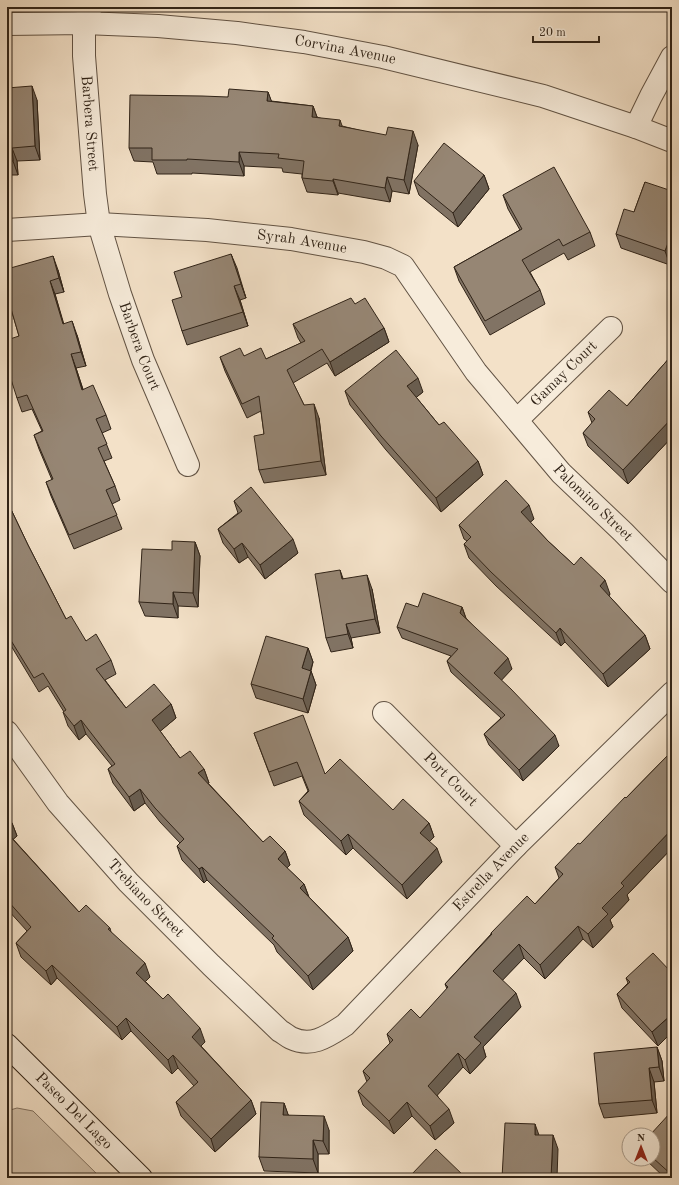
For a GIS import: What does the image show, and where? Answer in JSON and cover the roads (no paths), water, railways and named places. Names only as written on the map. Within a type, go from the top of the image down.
[{"type":"street","name":"Corvina Avenue","points":[[7,24],[84,12],[158,26],[237,32],[304,42],[384,57],[543,96],[636,127],[672,141]]},
{"type":"street","name":"Barbera Street","points":[[84,12],[84,56],[95,194],[99,224]]},
{"type":"street","points":[[636,127],[672,57]]},
{"type":"street","name":"Syrah Avenue","points":[[7,230],[99,224],[208,230],[292,239],[364,252],[392,261],[403,266],[476,372],[517,420]]},
{"type":"street","name":"Barbera Court","points":[[99,224],[120,294],[141,352],[188,465]]},
{"type":"street","name":"Gamay Court","points":[[517,420],[611,328]]},
{"type":"street","name":"Palomino Street","points":[[517,420],[561,473],[623,532],[672,582]]},
{"type":"street","name":"Estrella Avenue","points":[[306,1042],[324,1038],[345,1025],[516,846],[672,693]]},
{"type":"street","name":"Port Court","points":[[384,713],[516,846]]},
{"type":"street","name":"Trebiano Street","points":[[7,732],[58,803],[128,882],[280,1031],[292,1038],[306,1042]]},
{"type":"street","name":"Paseo Del Lago","points":[[8,1048],[141,1178]]}]
